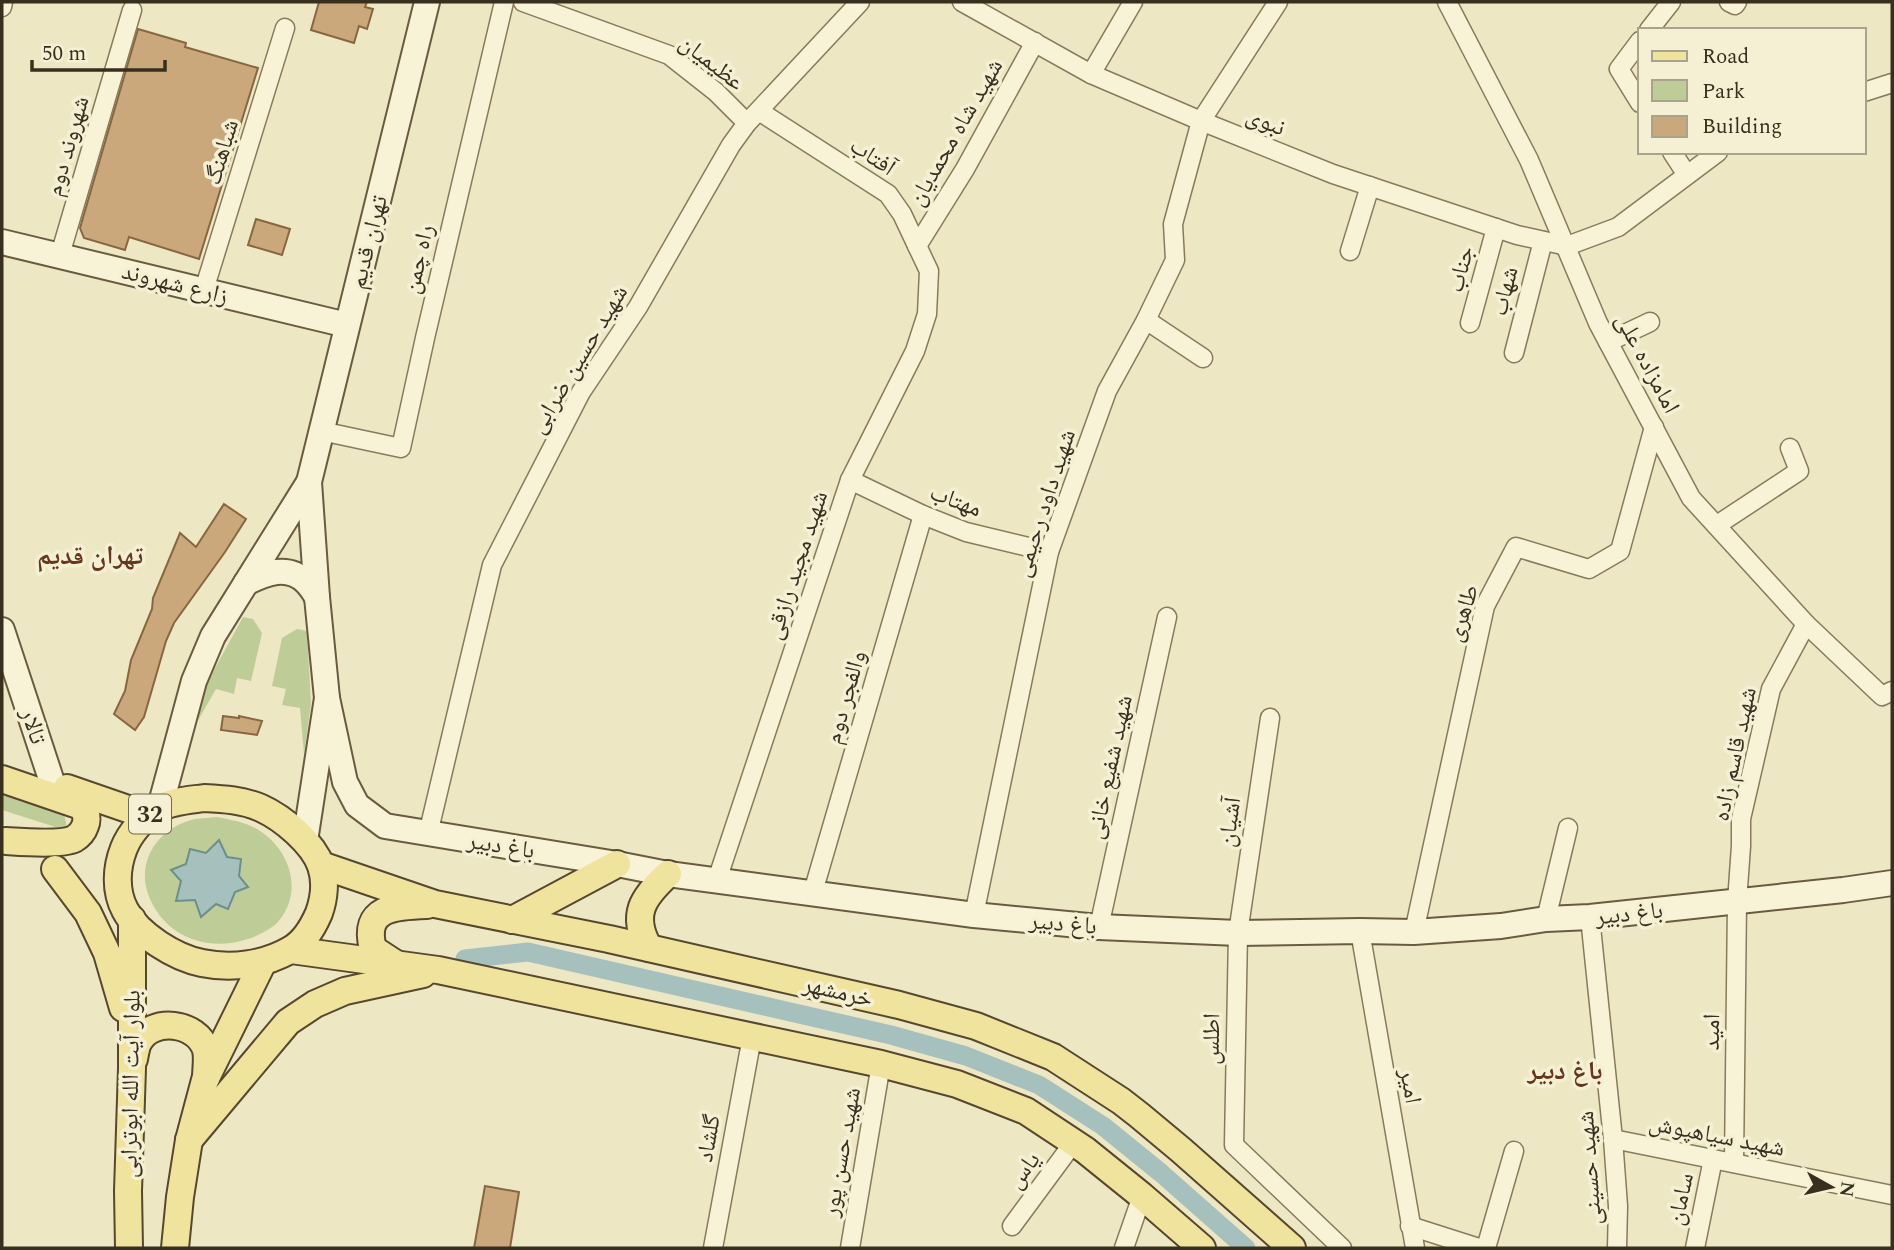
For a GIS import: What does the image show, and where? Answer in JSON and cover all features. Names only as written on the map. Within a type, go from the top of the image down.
[{"type":"main road","name":"تهران قدیم","points":[[309,482],[427,2]]},
{"type":"main road","name":"زارع شهروند","points":[[2,242],[347,325]]},
{"type":"main road","points":[[154,812],[194,681],[214,636],[309,482]]},
{"type":"main road","points":[[305,841],[327,698],[309,482]]},
{"type":"main road","points":[[246,583],[262,574],[279,571],[293,573],[306,582],[317,597]]},
{"type":"main road","name":"تالار","points":[[2,630],[52,782]]},
{"type":"main road","name":"باغ دبیر","points":[[327,698],[345,782],[357,805],[385,826],[668,874],[974,915],[1099,926],[1238,933],[1414,932],[1737,902],[1892,883]]},
{"type":"main road","name":"32","points":[[2,767],[154,812]]},
{"type":"main road","points":[[2,779],[81,806],[86,811],[87,822],[82,832],[73,839],[53,842],[4,840]]},
{"type":"main road","name":"32","points":[[129,915],[120,895],[118,877],[120,859],[127,842],[137,827],[154,812],[204,798],[233,799],[260,807],[285,822],[305,841],[321,865]]},
{"type":"main road","points":[[4,840],[129,915],[146,935],[172,953],[201,963],[232,966],[263,962],[291,950],[305,937],[316,921],[322,903],[324,884],[321,865]]},
{"type":"main road","points":[[512,920],[617,864]]},
{"type":"main road","name":"خرمشهر","points":[[321,865],[435,904],[649,948],[899,1005],[976,1026],[1053,1057],[1121,1101],[1292,1248]]},
{"type":"main road","points":[[55,869],[88,913],[107,953],[122,1005],[132,1068]]},
{"type":"main road","points":[[649,948],[643,938],[639,916],[647,895],[668,874]]},
{"type":"main road","points":[[397,964],[373,949],[370,936],[373,921],[383,910],[398,906],[435,904]]},
{"type":"main road","name":"بلوار آیت الله ابوترابی","points":[[129,915],[132,1068],[129,1248]]},
{"type":"main road","points":[[291,950],[438,970],[881,1064],[957,1084],[1026,1111],[1074,1142],[1202,1248]]},
{"type":"main road","points":[[205,1080],[263,962]]},
{"type":"main road","points":[[189,1140],[288,1022],[315,1004],[345,991],[438,970]]},
{"type":"main road","points":[[132,1068],[138,1042],[153,1029],[171,1025],[189,1030],[203,1043],[207,1052],[205,1080],[189,1140],[174,1248]]},
{"type":"street","points":[[2,8],[3,2]]},
{"type":"street","name":"راه چمن","points":[[321,431],[401,448],[504,2]]},
{"type":"street","name":"عظیمیان","points":[[523,2],[669,55],[753,117]]},
{"type":"street","name":"شهید حسین ضرابی","points":[[428,834],[492,565],[581,392],[638,307],[731,145],[753,117],[860,2]]},
{"type":"street","name":"نبوی","points":[[962,2],[1091,74],[1201,121],[1333,174],[1496,228],[1567,246]]},
{"type":"street","points":[[1091,74],[1133,2]]},
{"type":"street","name":"شهید داود رحیمی","points":[[974,915],[1049,552],[1107,391],[1175,260],[1173,224],[1201,121],[1278,2]]},
{"type":"street","name":"امامزاده علی","points":[[1447,2],[1515,131],[1598,323],[1691,498],[1806,624],[1887,693]]},
{"type":"street","points":[[1651,28],[1671,2]]},
{"type":"street","points":[[1730,2],[1735,5],[1737,2]]},
{"type":"street","name":"شهروند دوم","points":[[61,255],[132,10]]},
{"type":"street","name":"شباهنگ","points":[[204,290],[285,29]]},
{"type":"street","name":"شهید شاه محمدیان","points":[[917,246],[965,169],[1035,42]]},
{"type":"street","points":[[1638,44],[1619,69],[1638,100]]},
{"type":"street","points":[[1866,91],[1892,83]]},
{"type":"street","name":"آفتاب","points":[[753,117],[888,194],[902,214],[929,271]]},
{"type":"street","points":[[1673,154],[1687,175]]},
{"type":"street","points":[[1567,246],[1618,227],[1715,154]]},
{"type":"street","points":[[1350,251],[1370,186]]},
{"type":"street","name":"جناب","points":[[1470,323],[1496,228]]},
{"type":"street","name":"شهاب","points":[[1514,353],[1543,241]]},
{"type":"street","name":"شهید مجید رازقی","points":[[717,880],[850,480],[915,351],[927,314],[929,271]]},
{"type":"street","points":[[1146,320],[1203,358]]},
{"type":"street","points":[[1608,342],[1650,322]]},
{"type":"street","name":"طاهری","points":[[1414,932],[1485,606],[1516,547],[1590,569],[1620,551],[1654,427]]},
{"type":"street","points":[[1717,525],[1799,471],[1790,448]]},
{"type":"street","name":"مهتاب","points":[[850,480],[966,532],[1049,552]]},
{"type":"street","name":"والفجر دوم","points":[[813,892],[923,515]]},
{"type":"street","name":"شهید شفیع خانی","points":[[1099,926],[1167,617]]},
{"type":"street","name":"شهید قاسم زاده","points":[[1737,902],[1741,819],[1771,689],[1806,624]]},
{"type":"street","name":"آشیان","points":[[1238,933],[1270,718]]},
{"type":"street","points":[[1546,919],[1568,828]]},
{"type":"street","name":"امید","points":[[1734,1163],[1737,902]]},
{"type":"street","name":"شهید حسینی","points":[[1590,917],[1614,1139],[1618,1206],[1617,1248]]},
{"type":"street","name":"امیر","points":[[1360,931],[1415,1248]]},
{"type":"street","name":"اطلس","points":[[1238,933],[1234,1145],[1342,1248]]},
{"type":"street","name":"گلشاد","points":[[713,1248],[752,1037]]},
{"type":"street","name":"شهید حسن پور","points":[[850,1248],[881,1064]]},
{"type":"street","name":"شهید سیاهپوش","points":[[1614,1139],[1892,1195]]},
{"type":"street","name":"یاس","points":[[1012,1226],[1074,1142]]},
{"type":"street","points":[[1486,1248],[1514,1151]]},
{"type":"street","name":"سامان","points":[[1695,1248],[1713,1159]]},
{"type":"street","points":[[1121,1247],[1142,1196]]},
{"type":"street","points":[[1410,1226],[1479,1248]]},
{"type":"green space","points":[[243,617],[253,619],[262,633],[251,681],[237,678],[234,694],[216,689],[193,729],[208,681]]},
{"type":"green space","points":[[297,629],[307,631],[311,704],[304,754],[300,708],[282,705],[286,689],[272,686],[282,638]]},
{"type":"green space","points":[[2,791],[63,810],[68,831],[2,810]]},
{"type":"green space","points":[[217,817],[248,825],[269,838],[286,860],[292,886],[285,912],[276,924],[263,933],[233,943],[202,942],[175,930],[155,909],[145,881],[148,857],[154,846],[171,829],[195,819]]},
{"type":"water","points":[[219,840],[227,857],[241,859],[239,876],[248,887],[235,892],[228,909],[216,904],[201,917],[195,900],[176,901],[181,881],[171,870],[186,864],[190,849],[206,853]]},
{"type":"building","points":[[319,2],[367,2],[365,7],[373,9],[367,29],[359,26],[354,43],[311,30]]},
{"type":"building","points":[[138,29],[186,43],[185,47],[258,68],[199,259],[129,237],[125,250],[84,238],[80,228]]},
{"type":"building","points":[[256,219],[290,229],[282,255],[248,245]]},
{"type":"building","points":[[224,504],[246,519],[174,623],[166,641],[144,717],[135,730],[114,714],[125,691],[131,660],[152,609],[153,598],[180,533],[196,547]]},
{"type":"building","points":[[223,716],[262,721],[257,735],[221,730]]},
{"type":"building","points":[[485,1186],[519,1192],[510,1248],[474,1248]]},
{"type":"waterway","points":[[465,959],[528,952],[891,1035],[966,1056],[1039,1085],[1103,1126],[1246,1248]]},
{"type":"district","name":"تهران قدیم","points":[[90,555]]},
{"type":"district","name":"باغ دبیر","points":[[1565,1070]]}]
